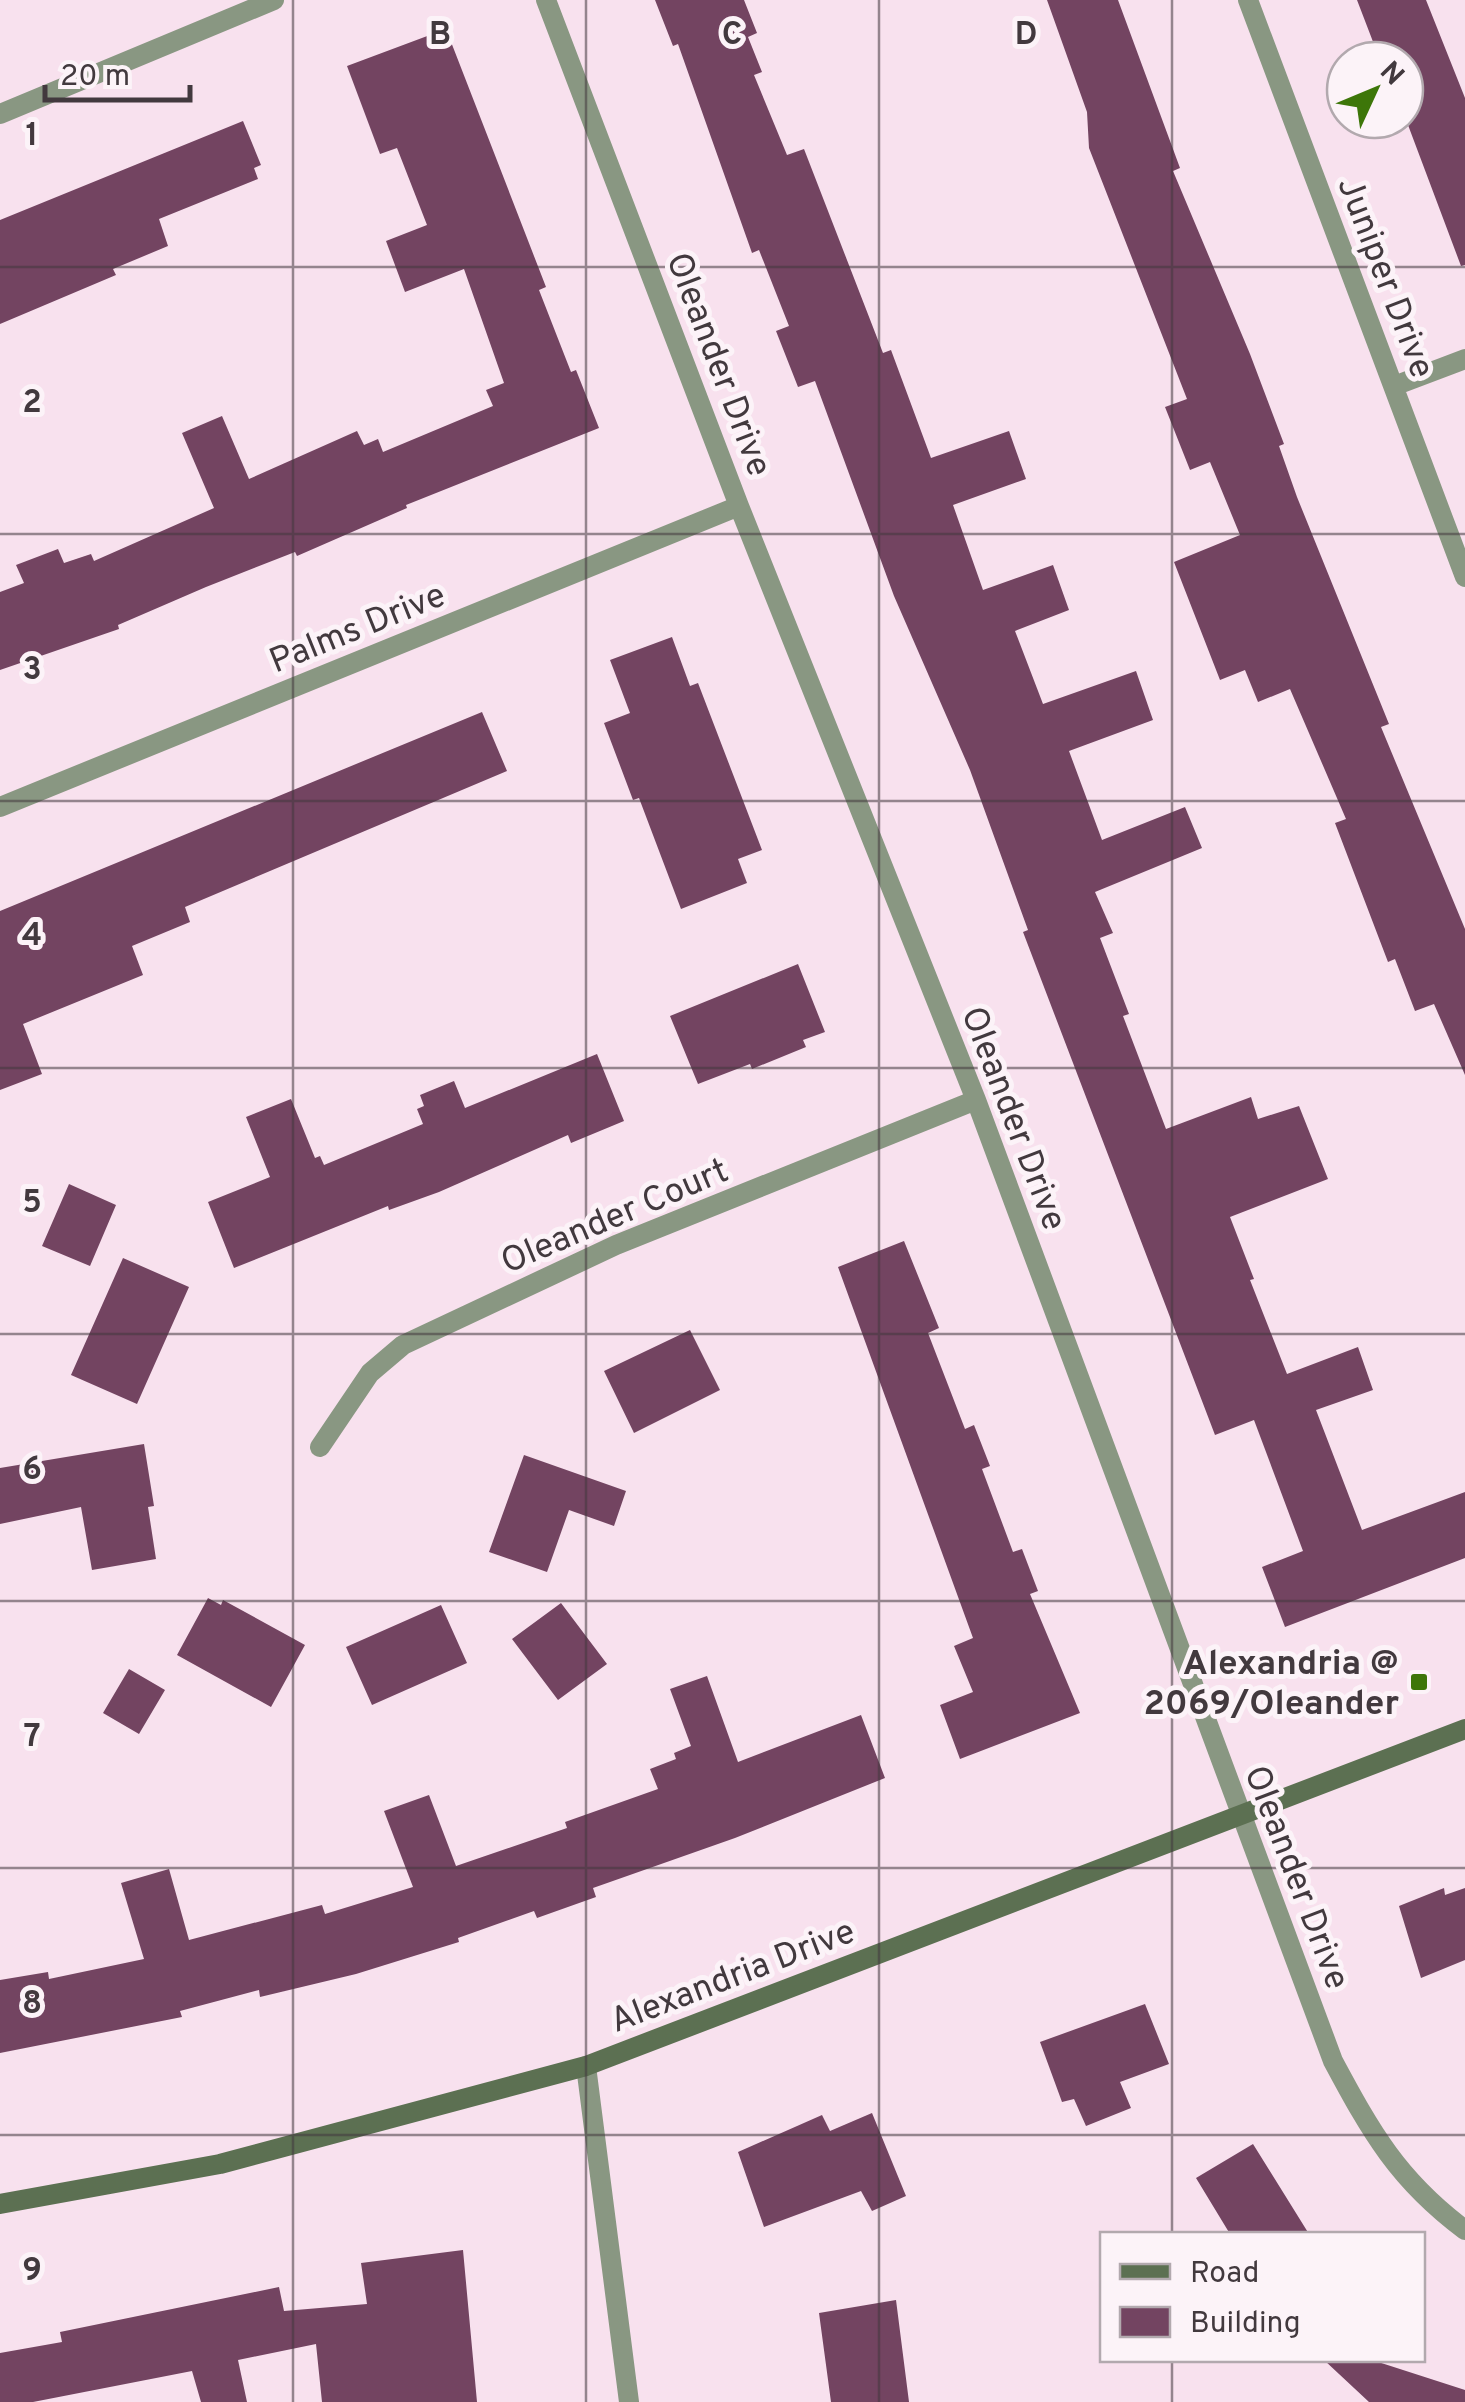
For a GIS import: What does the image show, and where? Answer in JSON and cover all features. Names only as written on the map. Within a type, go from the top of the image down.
[{"type":"street","points":[[0,114],[274,0]]},
{"type":"street","name":"Oleander Drive","points":[[546,0],[739,506],[976,1100],[1332,2061],[1380,2148],[1438,2209],[1465,2230]]},
{"type":"street","name":"Juniper Drive","points":[[1248,0],[1465,577]]},
{"type":"street","points":[[1394,386],[1465,359]]},
{"type":"street","name":"Palms Drive","points":[[0,808],[739,506]]},
{"type":"street","name":"Oleander Court","points":[[320,1447],[370,1373],[403,1345],[616,1245],[976,1100]]},
{"type":"street","name":"Alexandria Drive","points":[[0,2204],[220,2164],[586,2066],[1465,1729]]},
{"type":"street","points":[[586,2066],[630,2402]]},
{"type":"building","points":[[655,0],[744,0],[757,33],[748,37],[762,72],[754,75],[787,155],[804,149],[883,353],[891,350],[931,458],[1009,431],[1026,479],[953,505],[983,590],[1053,565],[1069,610],[1015,631],[1043,704],[1136,671],[1153,720],[1069,751],[1102,840],[1185,807],[1202,848],[1095,892],[1113,933],[1100,938],[1129,1014],[1123,1016],[1166,1129],[1251,1097],[1258,1119],[1299,1106],[1328,1179],[1230,1217],[1254,1279],[1250,1280],[1287,1374],[1358,1347],[1373,1390],[1316,1410],[1362,1530],[1465,1492],[1465,1558],[1285,1627],[1262,1567],[1303,1551],[1254,1420],[1215,1435],[1023,932],[1028,930],[970,770],[894,596],[815,381],[798,387],[776,331],[789,326],[759,250],[752,253],[678,44],[673,46]]},
{"type":"building","points":[[1047,0],[1118,0],[1180,168],[1173,171],[1250,354],[1284,444],[1279,446],[1297,497],[1389,724],[1381,727],[1465,929],[1465,1075],[1434,1004],[1415,1011],[1395,959],[1388,962],[1335,823],[1346,819],[1290,689],[1258,702],[1245,670],[1220,680],[1174,562],[1240,535],[1210,462],[1190,470],[1165,407],[1187,399],[1089,148],[1087,112]]},
{"type":"building","points":[[1357,0],[1426,0],[1465,98],[1465,265],[1461,266],[1414,140],[1425,140],[1425,40],[1372,40]]},
{"type":"building","points":[[446,29],[546,287],[539,290],[571,372],[576,370],[599,428],[406,505],[407,508],[297,556],[295,552],[206,587],[118,625],[119,629],[0,670],[0,592],[24,583],[16,565],[58,549],[64,563],[91,554],[94,561],[214,508],[182,433],[222,416],[249,479],[357,431],[364,445],[378,439],[383,452],[493,406],[486,390],[504,383],[464,269],[405,292],[386,241],[427,225],[397,148],[380,154],[347,66]]},
{"type":"building","points":[[243,121],[261,165],[254,168],[258,179],[159,219],[168,246],[113,269],[116,275],[0,324],[0,220]]},
{"type":"building","points":[[672,637],[690,686],[698,683],[762,850],[738,859],[747,883],[681,909],[639,798],[633,800],[604,723],[630,713],[610,660]]},
{"type":"building","points":[[482,712],[507,771],[185,907],[190,922],[132,946],[143,975],[23,1024],[42,1074],[0,1090],[0,911]]},
{"type":"building","points":[[798,964],[825,1032],[803,1040],[806,1047],[752,1069],[750,1064],[698,1084],[670,1016]]},
{"type":"building","points":[[597,1054],[624,1121],[571,1143],[568,1135],[439,1192],[389,1210],[388,1206],[234,1268],[208,1202],[270,1177],[246,1117],[291,1099],[315,1158],[320,1156],[324,1165],[423,1124],[417,1109],[424,1106],[420,1095],[454,1081],[465,1108]]},
{"type":"building","points":[[69,1184],[116,1205],[90,1266],[42,1246]]},
{"type":"building","points":[[904,1241],[939,1328],[928,1333],[965,1429],[974,1425],[990,1466],[982,1469],[1013,1552],[1022,1549],[1038,1591],[1030,1594],[1080,1713],[960,1759],[940,1705],[973,1692],[954,1646],[973,1638],[838,1267]]},
{"type":"building","points":[[123,1258],[189,1287],[137,1404],[71,1375]]},
{"type":"building","points":[[690,1330],[720,1390],[634,1433],[604,1371]]},
{"type":"building","points":[[144,1444],[154,1506],[148,1507],[156,1559],[92,1570],[81,1507],[0,1524],[0,1468]]},
{"type":"building","points":[[524,1455],[626,1491],[614,1526],[569,1510],[547,1572],[489,1552]]},
{"type":"building","points":[[208,1598],[221,1605],[223,1600],[305,1645],[271,1707],[177,1655]]},
{"type":"building","points":[[561,1603],[607,1664],[558,1700],[512,1639]]},
{"type":"building","points":[[441,1605],[467,1663],[372,1705],[346,1647]]},
{"type":"building","points":[[129,1669],[165,1690],[139,1734],[103,1713]]},
{"type":"building","points":[[707,1676],[738,1762],[861,1715],[885,1778],[735,1838],[593,1888],[596,1897],[537,1918],[534,1911],[458,1938],[459,1942],[356,1974],[260,1997],[259,1990],[180,2011],[182,2017],[0,2053],[0,1980],[48,1972],[49,1979],[144,1959],[121,1883],[169,1869],[189,1940],[322,1905],[325,1914],[413,1887],[384,1811],[429,1795],[456,1866],[567,1828],[565,1822],[658,1789],[650,1769],[676,1759],[674,1753],[691,1746],[670,1689]]},
{"type":"building","points":[[1444,1888],[1445,1895],[1465,1888],[1465,1960],[1421,1978],[1399,1906]]},
{"type":"building","points":[[1145,2004],[1169,2064],[1120,2082],[1131,2108],[1086,2126],[1074,2099],[1062,2102],[1040,2042]]},
{"type":"building","points":[[872,2113],[906,2196],[872,2211],[861,2191],[764,2227],[738,2152],[822,2115],[830,2131]]},
{"type":"building","points":[[1253,2144],[1308,2232],[1229,2232],[1196,2178]]},
{"type":"building","points":[[463,2250],[477,2402],[322,2402],[316,2344],[238,2360],[247,2402],[201,2402],[192,2371],[33,2402],[0,2402],[0,2353],[62,2342],[60,2332],[279,2287],[284,2311],[367,2304],[361,2263]]},
{"type":"building","points":[[896,2300],[909,2402],[831,2402],[819,2313]]},
{"type":"building","points":[[1326,2362],[1378,2362],[1465,2390],[1465,2402],[1369,2402]]},
{"type":"place","name":"Alexandria @ 2069/Oleander","points":[[1419,1682]]}]
